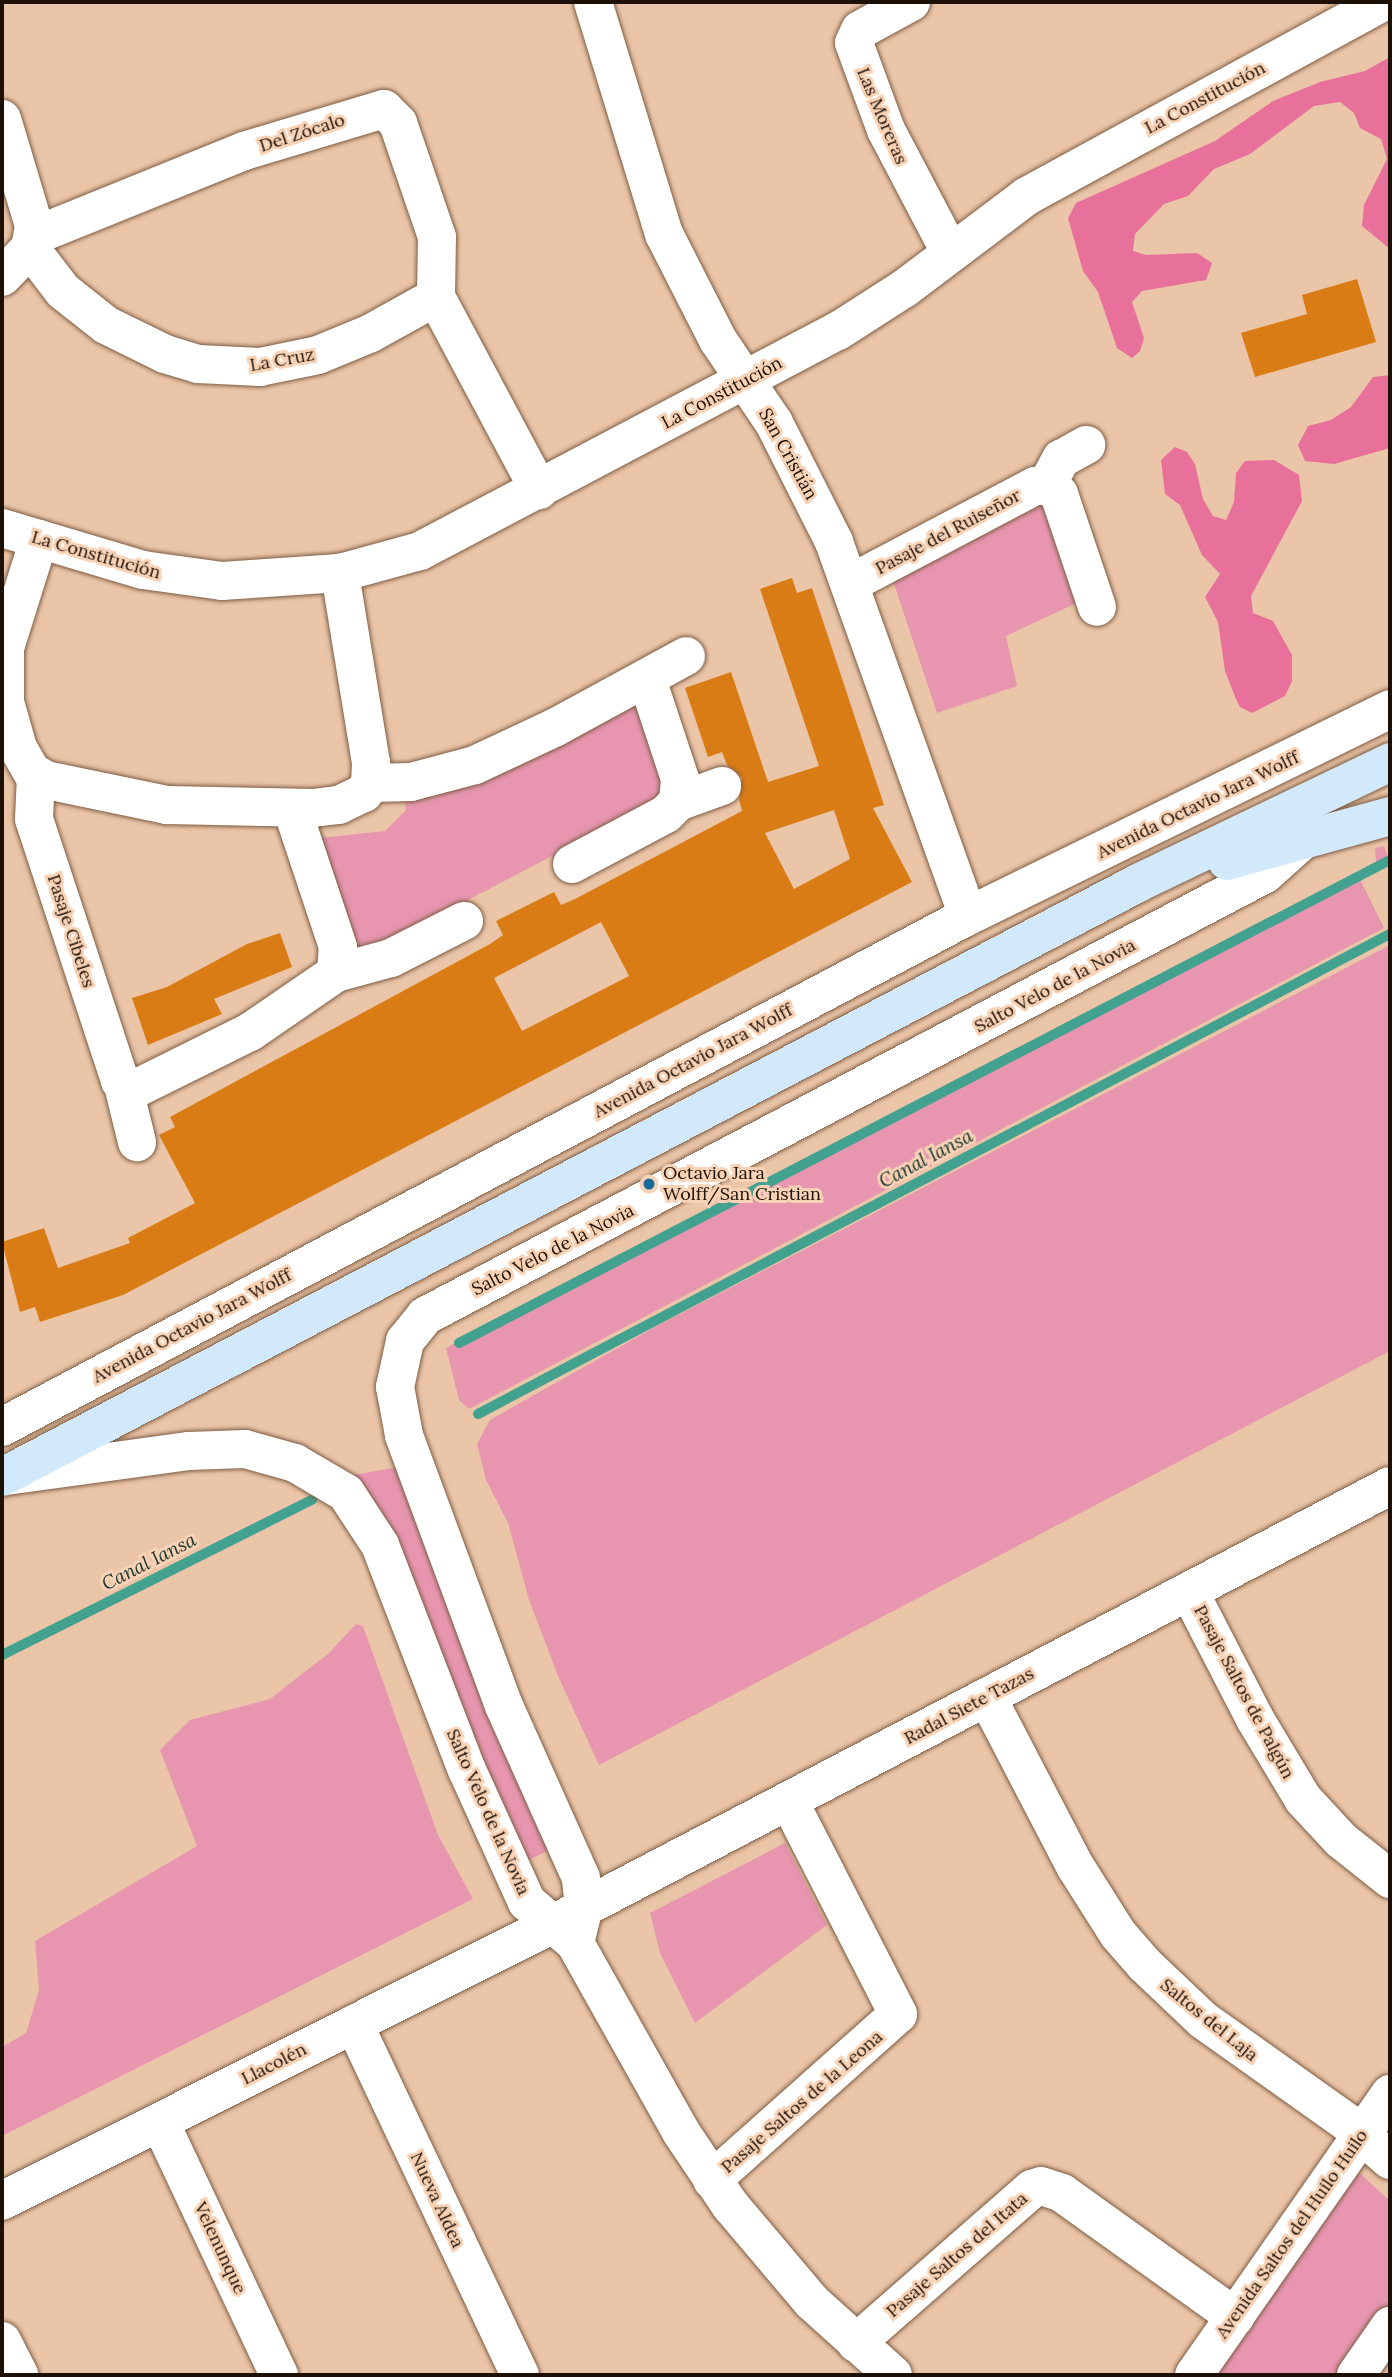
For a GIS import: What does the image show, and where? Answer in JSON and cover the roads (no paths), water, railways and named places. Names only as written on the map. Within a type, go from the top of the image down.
[{"type":"main road","points":[[2,1477],[1138,883],[1390,762]]},
{"type":"main road","points":[[1138,883],[1181,880],[1304,839],[1390,816]]},
{"type":"street","name":"San Cristián","points":[[593,2],[664,234],[698,305],[744,382],[774,423],[850,583],[968,916]]},
{"type":"street","name":"Las Moreras","points":[[911,2],[860,30],[854,43],[890,140],[950,252]]},
{"type":"street","name":"La Constitución","points":[[2,528],[168,576],[250,582],[340,573],[420,551],[744,382],[862,317],[1027,196],[1383,2]]},
{"type":"street","name":"Del Zócalo","points":[[2,277],[32,242],[244,151],[384,109],[391,111],[398,122],[437,237],[436,297]]},
{"type":"street","name":"La Cruz","points":[[2,119],[29,202],[32,242],[63,291],[106,325],[165,355],[198,364],[260,367],[308,358],[371,333],[436,297]]},
{"type":"street","points":[[436,297],[539,490]]},
{"type":"street","points":[[1086,445],[1061,459],[1047,485],[1059,494],[1097,607]]},
{"type":"street","name":"Pasaje del Ruiseñor","points":[[850,583],[1035,486],[1047,485]]},
{"type":"street","points":[[38,539],[10,620],[2,675],[18,748],[36,775],[167,805],[292,809],[353,801],[370,783],[371,763],[340,573]]},
{"type":"street","points":[[370,783],[411,782],[475,765],[647,679],[685,656]]},
{"type":"street","points":[[647,679],[680,779],[678,802]]},
{"type":"street","name":"Avenida Octavio Jara Wolff","points":[[2,1427],[968,916],[1390,709]]},
{"type":"street","name":"Pasaje Cibeles","points":[[36,775],[34,820],[123,1086],[137,1142]]},
{"type":"street","points":[[572,864],[666,814],[678,802],[722,786]]},
{"type":"street","points":[[292,809],[338,947],[336,973]]},
{"type":"street","name":"Salto Velo de la Novia","points":[[564,1926],[581,1878],[504,1706],[404,1435],[395,1387],[405,1341],[425,1315],[1265,874],[1304,839]]},
{"type":"street","points":[[123,1086],[143,1088],[271,1019],[336,973],[381,963],[464,920]]},
{"type":"street","name":"Salto Velo de la Novia","points":[[2,1477],[189,1451],[245,1449],[295,1463],[346,1493],[372,1528],[386,1558],[467,1770],[524,1895],[564,1926],[712,2180],[782,2270],[868,2364]]},
{"type":"street","name":"Radal Siete Tazas","points":[[564,1926],[789,1801],[1390,1486]]},
{"type":"street","name":"Pasaje Saltos de Palgún","points":[[1189,1591],[1260,1728],[1303,1799],[1341,1840],[1390,1879]]},
{"type":"street","name":"Saltos del Laja","points":[[987,1697],[1075,1866],[1136,1955],[1203,2020],[1362,2134],[1390,2160]]},
{"type":"street","name":"Pasaje Saltos de la Leona","points":[[712,2180],[898,2014],[789,1801]]},
{"type":"street","name":"Llacolén","points":[[2,2201],[354,2024],[564,1926]]},
{"type":"street","name":"Nueva Aldea","points":[[354,2024],[520,2375]]},
{"type":"street","name":"Avenida Saltos del Huilo Huilo","points":[[1194,2375],[1390,2094]]},
{"type":"street","name":"Velenunque","points":[[160,2122],[279,2375]]},
{"type":"street","name":"Pasaje Saltos del Itata","points":[[868,2364],[1032,2189],[1041,2186],[1062,2193],[1235,2317]]},
{"type":"street","points":[[1356,2375],[1390,2326]]},
{"type":"street","points":[[2,2341],[19,2375]]},
{"type":"waterway","points":[[459,1343],[1390,860]]},
{"type":"waterway","name":"Canal Iansa","points":[[478,1414],[1390,934]]},
{"type":"waterway","name":"Canal Iansa","points":[[2,1655],[312,1500]]},
{"type":"place","name":"Octavio Jara Wolff/San Cristian","points":[[649,1184]]}]
